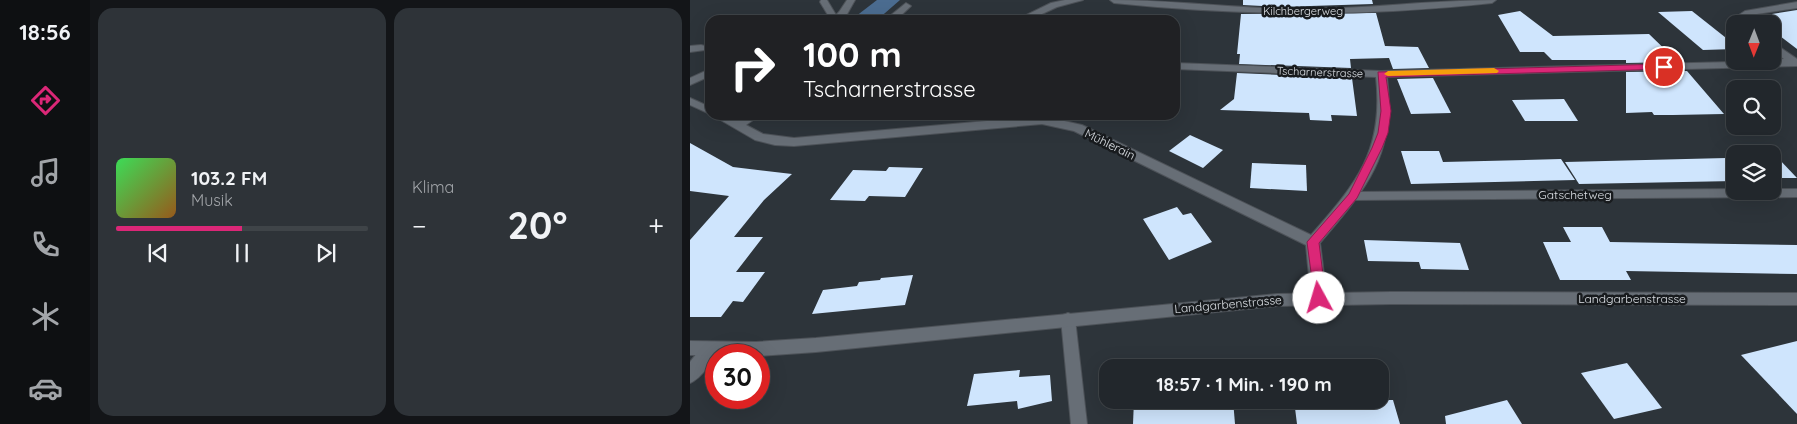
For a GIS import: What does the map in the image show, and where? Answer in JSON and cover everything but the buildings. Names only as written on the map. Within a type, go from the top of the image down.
[{"type":"street","points":[[842,15],[851,0]]},
{"type":"street","points":[[1033,15],[1054,5],[1079,0]]},
{"type":"street","name":"Kilchbergerweg","points":[[1114,0],[1202,9],[1319,12],[1390,10],[1492,0]]},
{"type":"street","points":[[1744,15],[1797,4]]},
{"type":"street","points":[[896,15],[906,6]]},
{"type":"street","points":[[690,49],[701,48]]},
{"type":"street","points":[[1781,52],[1796,63]]},
{"type":"street","name":"Tscharnerstrasse","points":[[1180,66],[1382,74],[1796,63]]},
{"type":"street","points":[[690,82],[705,74]]},
{"type":"street","points":[[1319,298],[1313,242],[1353,196],[1371,164],[1383,133],[1386,111],[1382,74]]},
{"type":"street","points":[[690,101],[705,108]]},
{"type":"street","name":"Mühlerain","points":[[728,120],[759,137],[775,141],[794,142],[1042,120],[1078,128],[1313,242]]},
{"type":"street","points":[[738,125],[746,120]]},
{"type":"street","name":"Landgarbenstrasse","points":[[770,348],[1241,302],[1319,298],[1797,299]]},
{"type":"street","name":"Landgarbenstrasse","points":[[690,348],[705,349]]},
{"type":"street","points":[[690,375],[705,356]]},
{"type":"lane","points":[[824,2],[832,15]]},
{"type":"lane","name":"Gatschetweg","points":[[1353,196],[1797,193]]},
{"type":"lane","points":[[1068,319],[1079,424]]},
{"type":"shaded area","points":[[877,0],[900,0],[883,15],[858,15]]},
{"type":"slow traffic","points":[[1388,74],[1494,71]]},
{"type":"route","points":[[1319,298],[1313,242],[1353,196],[1371,164],[1383,133],[1386,111],[1382,74],[1664,67]]}]
